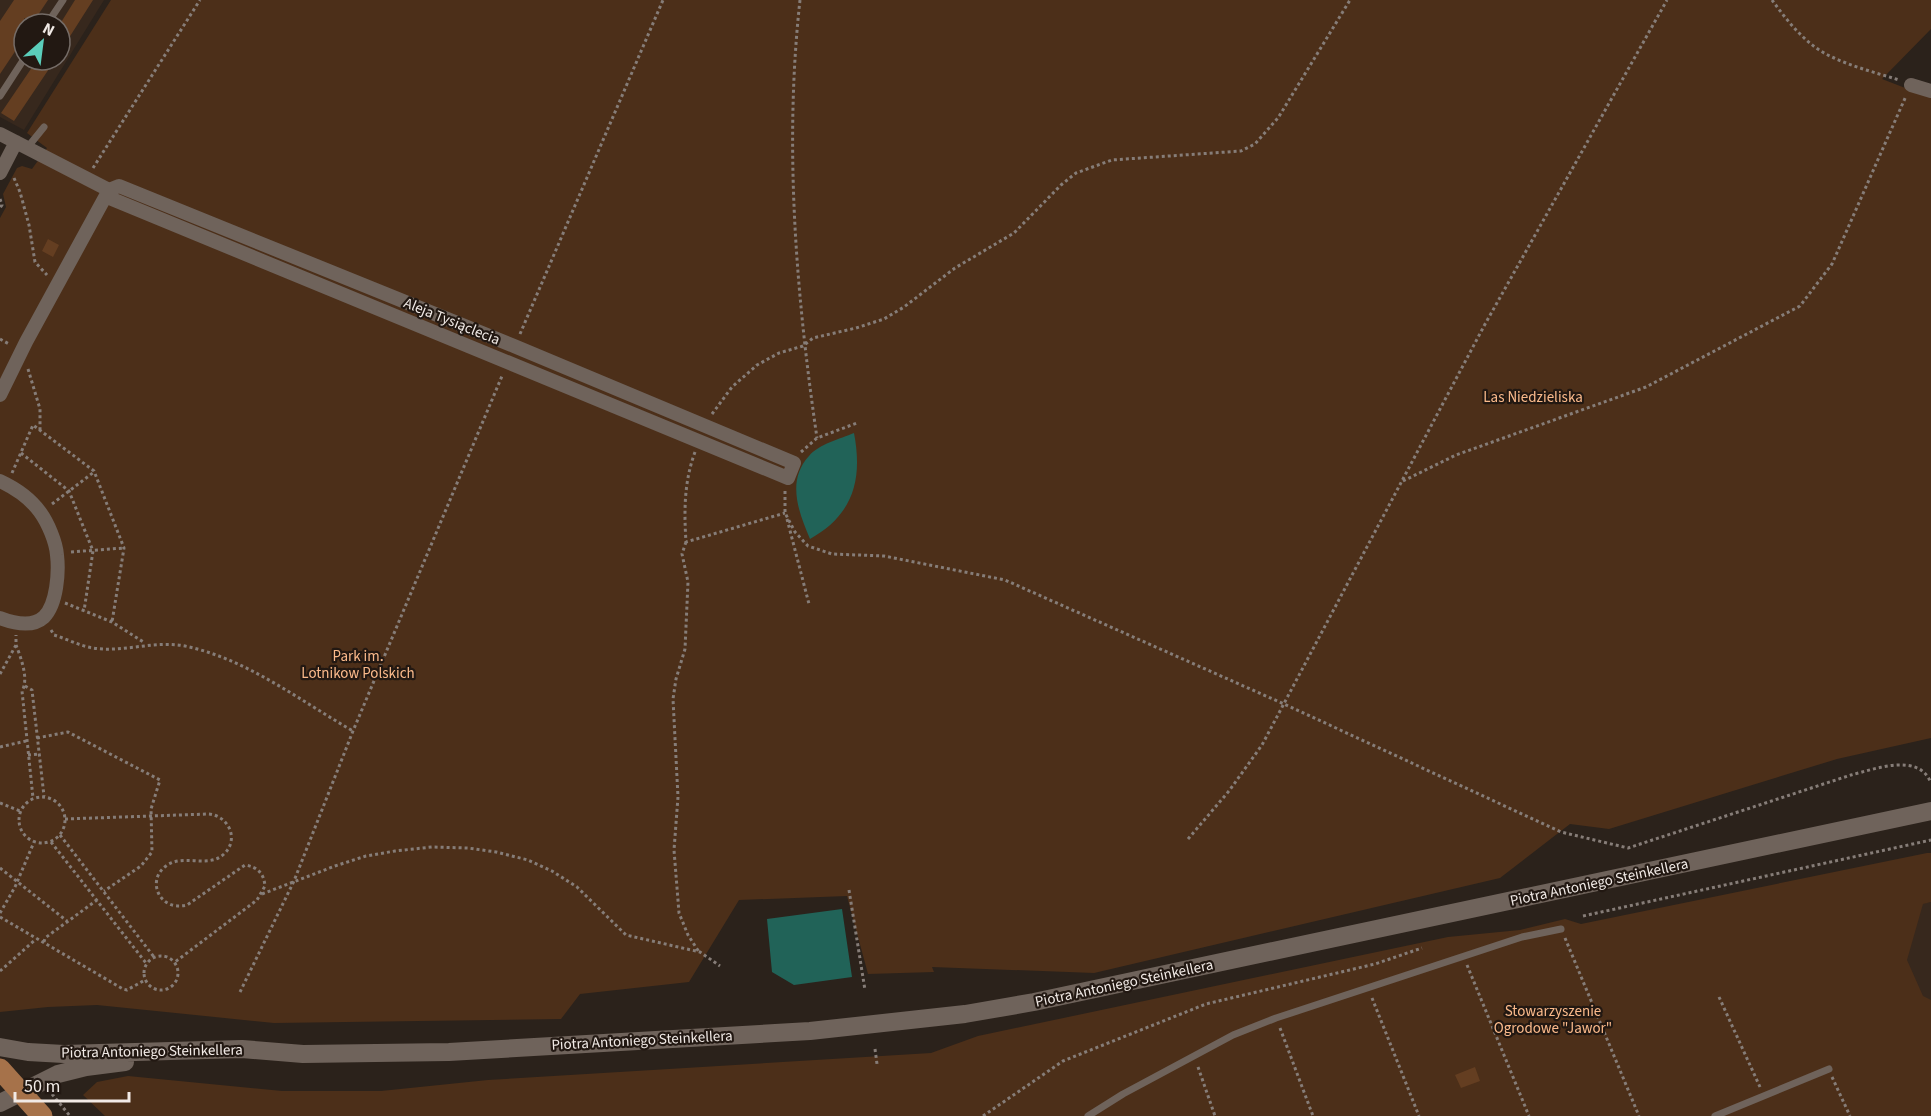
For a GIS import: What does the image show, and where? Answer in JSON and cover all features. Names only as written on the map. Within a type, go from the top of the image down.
[{"type":"main road","points":[[0,1069],[42,1116]]},
{"type":"street","points":[[1911,85],[1931,92]]},
{"type":"street","name":"Aleja Tysiąclecia","points":[[0,134],[109,190],[112,199],[788,478]]},
{"type":"street","points":[[5,172],[22,145]]},
{"type":"street","name":"Aleja Tysiąclecia","points":[[109,190],[118,186],[514,346],[794,463]]},
{"type":"street","points":[[0,395],[21,351],[109,190]]},
{"type":"street","points":[[788,478],[794,463]]},
{"type":"street","points":[[0,618],[17,624],[43,618],[54,598],[57,554],[51,533],[41,513],[25,496],[3,483]]},
{"type":"street","name":"Piotra Antoniego Steinkellera","points":[[0,1103],[58,1074],[73,1069],[117,1062],[243,1060],[303,1054],[449,1052],[810,1031],[965,1014],[1034,1002],[1931,811]]},
{"type":"street","name":"Piotra Antoniego Steinkellera","points":[[0,1047],[28,1052],[64,1054],[243,1049],[303,1054]]},
{"type":"lane","points":[[0,96],[16,72]]},
{"type":"lane","points":[[22,145],[44,127]]},
{"type":"lane","points":[[1088,1116],[1194,1055],[1233,1035],[1276,1018],[1522,937],[1561,929]]},
{"type":"lane","points":[[1715,1116],[1829,1070]]},
{"type":"path","points":[[87,178],[200,0]]},
{"type":"path","points":[[514,346],[663,0]]},
{"type":"path","points":[[800,0],[796,42],[794,183],[804,346],[817,438]]},
{"type":"path","points":[[804,346],[813,338],[884,319],[904,308],[956,268],[1014,233],[1060,185],[1076,172],[1112,160],[1241,151],[1255,144],[1278,118],[1350,0]]},
{"type":"path","points":[[1188,839],[1236,782],[1262,745],[1484,326],[1667,0]]},
{"type":"path","points":[[1401,482],[1456,455],[1646,387],[1800,306],[1832,264],[1911,85],[1831,57],[1811,43],[1787,20],[1772,0]]},
{"type":"path","points":[[5,172],[20,192],[35,262],[56,286]]},
{"type":"path","points":[[0,199],[2,205],[0,208]]},
{"type":"path","points":[[21,351],[36,390],[40,409],[40,430]]},
{"type":"path","points":[[240,992],[294,881],[353,731],[508,362]]},
{"type":"path","points":[[794,463],[802,450],[817,438],[858,423]]},
{"type":"path","points":[[3,483],[21,453],[33,425],[94,471],[124,548],[112,622]]},
{"type":"path","points":[[21,453],[69,491],[93,551],[84,611]]},
{"type":"path","points":[[41,513],[94,471]]},
{"type":"path","points":[[788,478],[784,497],[785,513],[808,604]]},
{"type":"path","points":[[785,513],[795,532],[808,546],[832,554],[884,556],[1005,580],[1284,704],[1561,832],[1628,848],[1878,768],[1901,765],[1918,767],[1929,775],[1931,783]]},
{"type":"path","points":[[686,542],[682,554],[688,582],[685,649],[673,699],[678,797],[674,850],[679,913],[688,935],[700,952],[720,966]]},
{"type":"path","points":[[57,554],[124,548]]},
{"type":"path","points":[[54,598],[112,622],[146,644]]},
{"type":"path","points":[[43,618],[54,634],[93,648],[121,648],[146,644],[183,646],[224,656],[353,731]]},
{"type":"path","points":[[17,624],[16,645],[22,660],[25,686],[22,691],[33,798]]},
{"type":"path","points":[[0,674],[16,645]]},
{"type":"path","points":[[25,686],[32,690],[44,797]]},
{"type":"path","points":[[25,723],[36,722]]},
{"type":"path","points":[[37,738],[68,732],[160,780],[151,809],[152,852],[141,866],[104,891]]},
{"type":"path","points":[[0,747],[26,741]]},
{"type":"path","points":[[28,755],[39,754]]},
{"type":"path","points":[[44,797],[56,801],[62,809],[65,819],[64,827],[60,835],[51,842],[34,842],[22,832],[18,822],[20,811],[33,798],[44,797]]},
{"type":"path","points":[[0,803],[20,811]]},
{"type":"path","points":[[65,819],[215,815],[226,822],[230,829],[230,847],[224,855],[216,859],[175,861],[162,869],[158,876],[157,886],[161,899],[178,907],[187,905],[245,865],[252,866],[261,873],[265,886],[257,900],[176,962]]},
{"type":"path","points":[[60,835],[154,957]]},
{"type":"path","points":[[1583,916],[1931,840]]},
{"type":"path","points":[[34,842],[0,915],[36,939],[123,989],[127,990],[146,980]]},
{"type":"path","points":[[51,842],[146,963]]},
{"type":"path","points":[[262,894],[366,856],[395,850],[432,847],[468,848],[528,860],[569,882],[578,887],[626,935],[700,952]]},
{"type":"path","points":[[0,868],[67,921]]},
{"type":"path","points":[[849,890],[865,990]]},
{"type":"path","points":[[44,942],[45,938],[97,900]]},
{"type":"path","points":[[106,912],[115,905]]},
{"type":"path","points":[[1561,929],[1639,1116]]},
{"type":"path","points":[[0,971],[36,939]]},
{"type":"path","points":[[983,1116],[1063,1061],[1206,1004],[1375,964],[1422,948]]},
{"type":"path","points":[[164,956],[176,962],[179,977],[170,988],[156,990],[146,980],[144,974],[146,963],[154,957],[164,956]]},
{"type":"path","points":[[1463,956],[1528,1116]]},
{"type":"path","points":[[1368,989],[1419,1116]]},
{"type":"path","points":[[1719,997],[1765,1096]]},
{"type":"path","points":[[1276,1018],[1313,1116]]},
{"type":"path","points":[[875,1049],[878,1064]]},
{"type":"path","points":[[1194,1055],[1215,1116]]},
{"type":"path","points":[[1829,1070],[1850,1116]]},
{"type":"shaded area","points":[[0,0],[104,0],[72,52],[72,12],[12,12],[12,72],[60,72],[24,130],[0,117]]},
{"type":"shaded area","points":[[1931,902],[1931,1116],[1869,913]]},
{"type":"green space","points":[[111,0],[1931,0],[1931,29],[1882,79],[1931,98],[1931,738],[1837,759],[1609,829],[1570,824],[1500,878],[1094,973],[932,967],[934,972],[868,974],[847,896],[739,900],[689,982],[580,994],[561,1019],[274,1023],[97,1005],[0,1012],[0,218],[6,207],[3,194],[17,168],[22,166],[32,169],[47,148],[27,133],[66,72],[72,72],[72,62]]},
{"type":"green space","name":"Stowarzyszenie Ogrodowe \"Jawor\"","points":[[1931,853],[1931,902],[1923,904],[1907,960],[1923,996],[1931,1000],[1931,1116],[105,1116],[83,1095],[97,1082],[128,1076],[282,1091],[381,1091],[488,1080],[931,1053],[978,1036],[1448,937],[1520,930],[1565,919],[1581,924]]},
{"type":"water","points":[[854,433],[857,466],[852,495],[836,519],[810,539],[797,497],[796,486],[802,466],[818,448]]},
{"type":"water","points":[[842,909],[852,977],[794,985],[772,972],[767,919]]},
{"type":"building","points":[[14,0],[48,0],[40,12],[12,12],[12,56],[0,74],[0,21]]},
{"type":"building","points":[[75,0],[93,0],[72,33],[72,12],[68,12]]},
{"type":"building","points":[[29,72],[47,72],[14,121],[1,113]]},
{"type":"building","points":[[48,239],[59,245],[53,257],[42,251]]},
{"type":"building","points":[[1475,1067],[1480,1081],[1461,1088],[1455,1075]]},
{"type":"park label","name":"Las Niedzieliska","points":[[1533,397]]},
{"type":"park label","name":"Park im. Lotnikow Polskich","points":[[358,664]]}]
